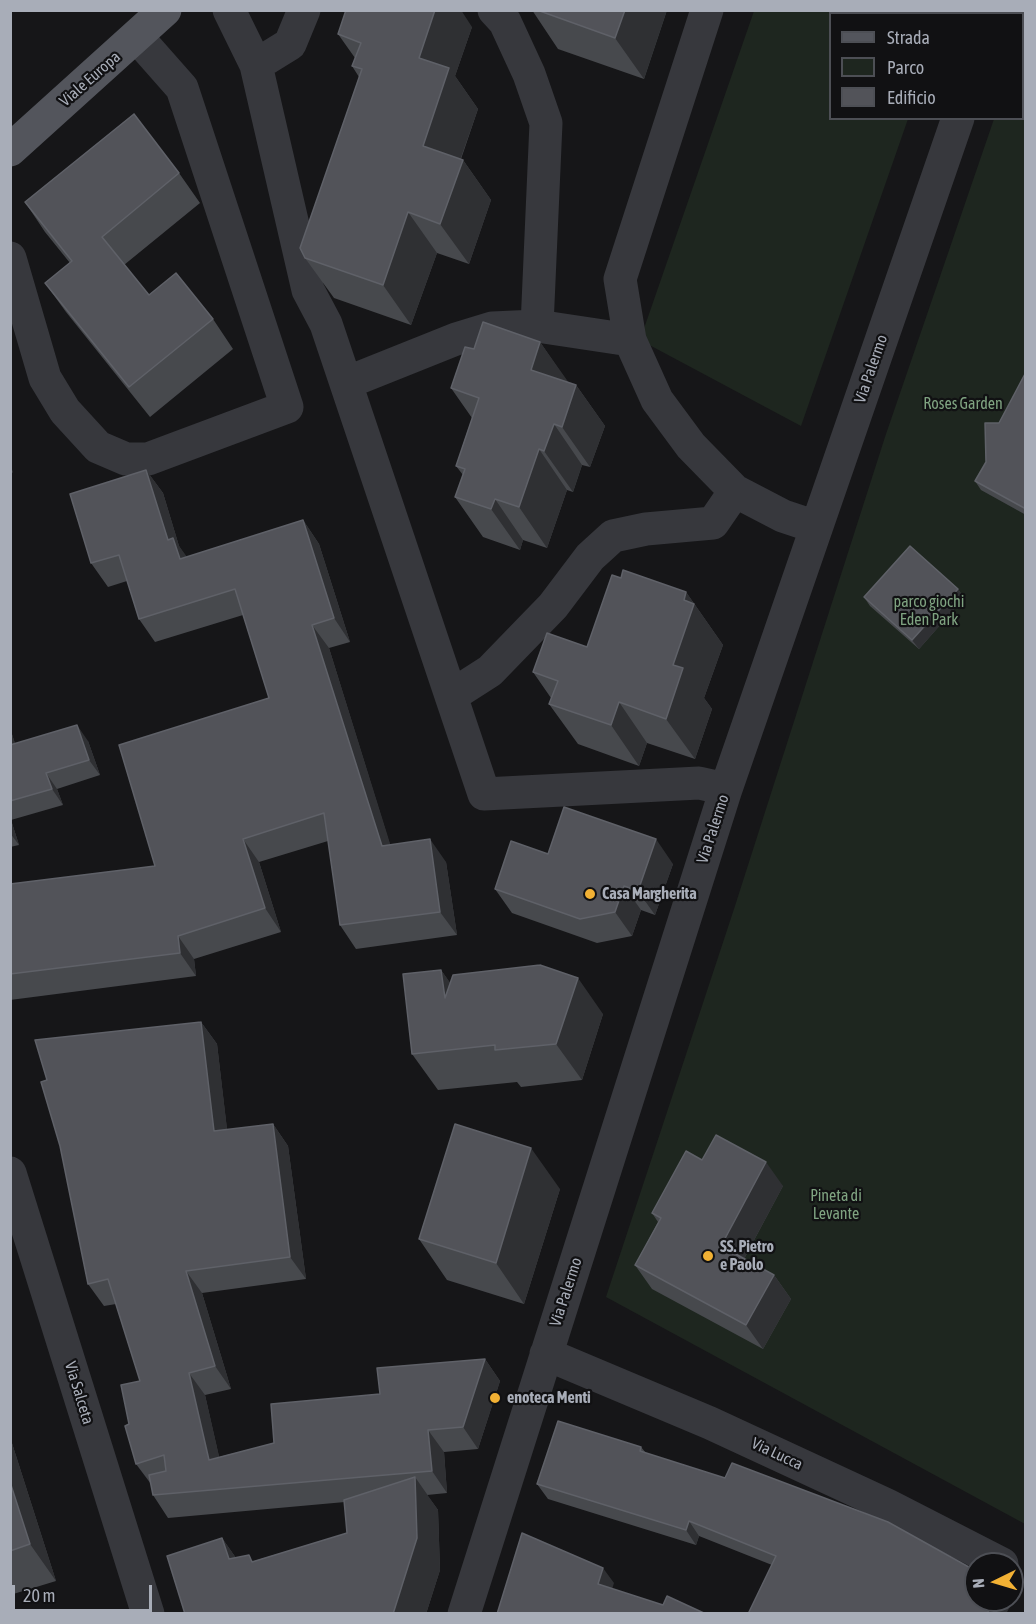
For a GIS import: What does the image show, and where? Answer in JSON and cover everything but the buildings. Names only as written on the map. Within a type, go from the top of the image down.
[{"type":"main road","name":"Viale Europa","points":[[11,146],[165,10]]},
{"type":"street","points":[[229,10],[256,65],[308,290],[326,324],[484,794],[699,783],[726,789]]},
{"type":"street","points":[[256,65],[290,44],[304,10]]},
{"type":"street","points":[[494,10],[505,22],[529,74],[546,123],[537,326]]},
{"type":"street","points":[[707,10],[620,279],[630,339],[657,400],[690,446],[735,491],[783,516],[816,526]]},
{"type":"street","points":[[10,258],[45,378],[65,411],[98,447],[126,459],[148,459],[287,407],[182,88],[137,37]]},
{"type":"street","name":"Via Palermo","points":[[464,1614],[726,789],[957,120]]},
{"type":"street","points":[[346,383],[456,339],[492,328],[537,326],[630,339]]},
{"type":"street","points":[[451,696],[490,671],[553,606],[590,557],[614,536],[646,529],[713,523],[735,491]]},
{"type":"street","name":"Via Salceta","points":[[10,1173],[148,1614]]},
{"type":"street","name":"Via Lucca","points":[[546,1354],[710,1423],[856,1490],[978,1552]]},
{"type":"green space","points":[[754,11],[945,11],[829,12],[829,120],[908,120],[801,426],[640,340]]},
{"type":"green space","name":"Pineta di Levante","points":[[1025,27],[1025,1524],[606,1297],[734,909],[885,437],[994,120],[1024,120]]},
{"type":"place","name":"Casa Margherita","points":[[590,894]]},
{"type":"place","name":"SS. Pietro e Paolo","points":[[708,1256]]},
{"type":"place","name":"enoteca Menti","points":[[495,1398]]},
{"type":"park label","name":"Roses Garden","points":[[963,404]]},
{"type":"park label","name":"parco giochi Eden Park","points":[[929,611]]}]
